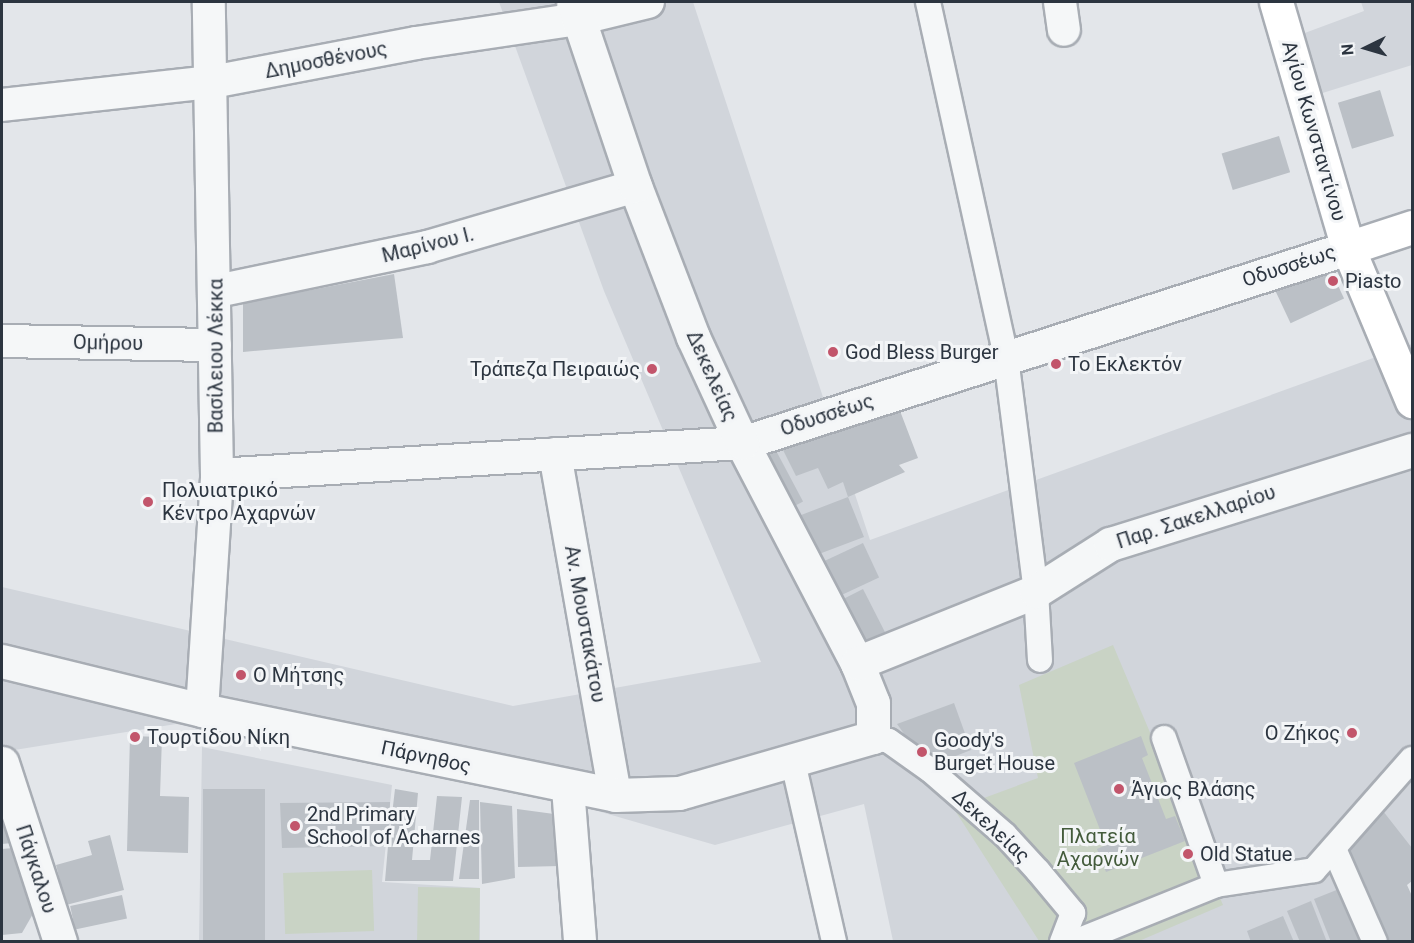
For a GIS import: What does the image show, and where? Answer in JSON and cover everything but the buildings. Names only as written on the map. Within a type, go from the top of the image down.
[{"type":"main road","name":"Αγίου Κωνσταντίνου","points":[[1276,2],[1348,248],[1403,355],[1413,401]]},
{"type":"main road","name":"Οδυσσέως","points":[[1348,248],[1413,227]]},
{"type":"street","name":"Βασίλειου Λέκκα","points":[[202,710],[217,475],[215,345],[217,291],[209,2]]},
{"type":"street","name":"Δημοσθένους","points":[[2,105],[212,82],[575,10],[648,2]]},
{"type":"street","points":[[928,2],[1006,358],[1036,591],[1041,660]]},
{"type":"street","name":"Δεκελείας","points":[[575,10],[635,186],[693,337],[742,443],[857,663],[873,703],[862,741],[889,741],[930,770],[1032,864],[1073,913],[1062,942]]},
{"type":"street","name":"Μαρίνου Ι.","points":[[217,291],[427,247],[635,186]]},
{"type":"street","name":"Οδυσσέως","points":[[217,475],[742,443],[1348,248]]},
{"type":"street","name":"Ομήρου","points":[[2,341],[215,345]]},
{"type":"street","name":"Παρ. Σακελλαρίου","points":[[857,663],[1036,591],[1110,544],[1413,450]]},
{"type":"street","name":"Αν. Μουστακάτου","points":[[555,454],[615,795]]},
{"type":"street","name":"Πάρνηθος","points":[[2,661],[202,710],[568,788],[615,795],[679,793],[792,758],[862,741]]},
{"type":"street","points":[[1164,738],[1216,885]]},
{"type":"street","points":[[792,758],[834,942]]},
{"type":"street","points":[[1075,942],[1216,885],[1314,870],[1335,851],[1413,759]]},
{"type":"street","name":"Πάγκαλου","points":[[2,763],[60,942]]},
{"type":"street","points":[[568,788],[580,942]]},
{"type":"street","points":[[1335,851],[1375,942]]},
{"type":"shaded area","points":[[499,2],[693,2],[870,540],[1412,344],[1412,864],[1370,941],[893,941],[864,804],[715,845],[467,773],[176,724],[2,752],[2,587],[513,706],[761,662],[604,291]]},
{"type":"shaded area","points":[[1361,2],[1412,2],[1412,65],[1313,96],[1294,37],[1364,11]]},
{"type":"shaded area","name":"2nd Primary School of Acharnes","points":[[202,747],[392,785],[382,882],[480,888],[480,941],[199,942]]},
{"type":"green space","name":"Πλατεία Αχαρνών","points":[[1113,645],[1223,905],[1139,941],[1039,941],[954,809],[1038,778],[1019,685]]},
{"type":"green space","points":[[372,870],[374,931],[285,934],[283,873]]},
{"type":"green space","points":[[418,887],[480,888],[479,942],[417,941]]},
{"type":"place","name":"Piasto","points":[[1333,281]]},
{"type":"place","name":"God Bless Burger","points":[[833,352]]},
{"type":"place","name":"Το Εκλεκτόν","points":[[1056,364]]},
{"type":"place","name":"Τράπεζα Πειραιώς","points":[[652,369]]},
{"type":"place","name":"Πολυιατρικό Κέντρο Αχαρνών","points":[[148,502]]},
{"type":"place","name":"Ο Μήτσης","points":[[241,675]]},
{"type":"place","name":"Ο Ζήκος","points":[[1352,733]]},
{"type":"place","name":"Τουρτίδου Νίκη","points":[[135,737]]},
{"type":"place","name":"Goody's Burget House","points":[[922,752]]},
{"type":"place","name":"Άγιος Βλάσης","points":[[1119,789]]},
{"type":"place","name":"2nd Primary School of Acharnes","points":[[295,826]]},
{"type":"place","name":"Old Statue","points":[[1188,854]]}]
